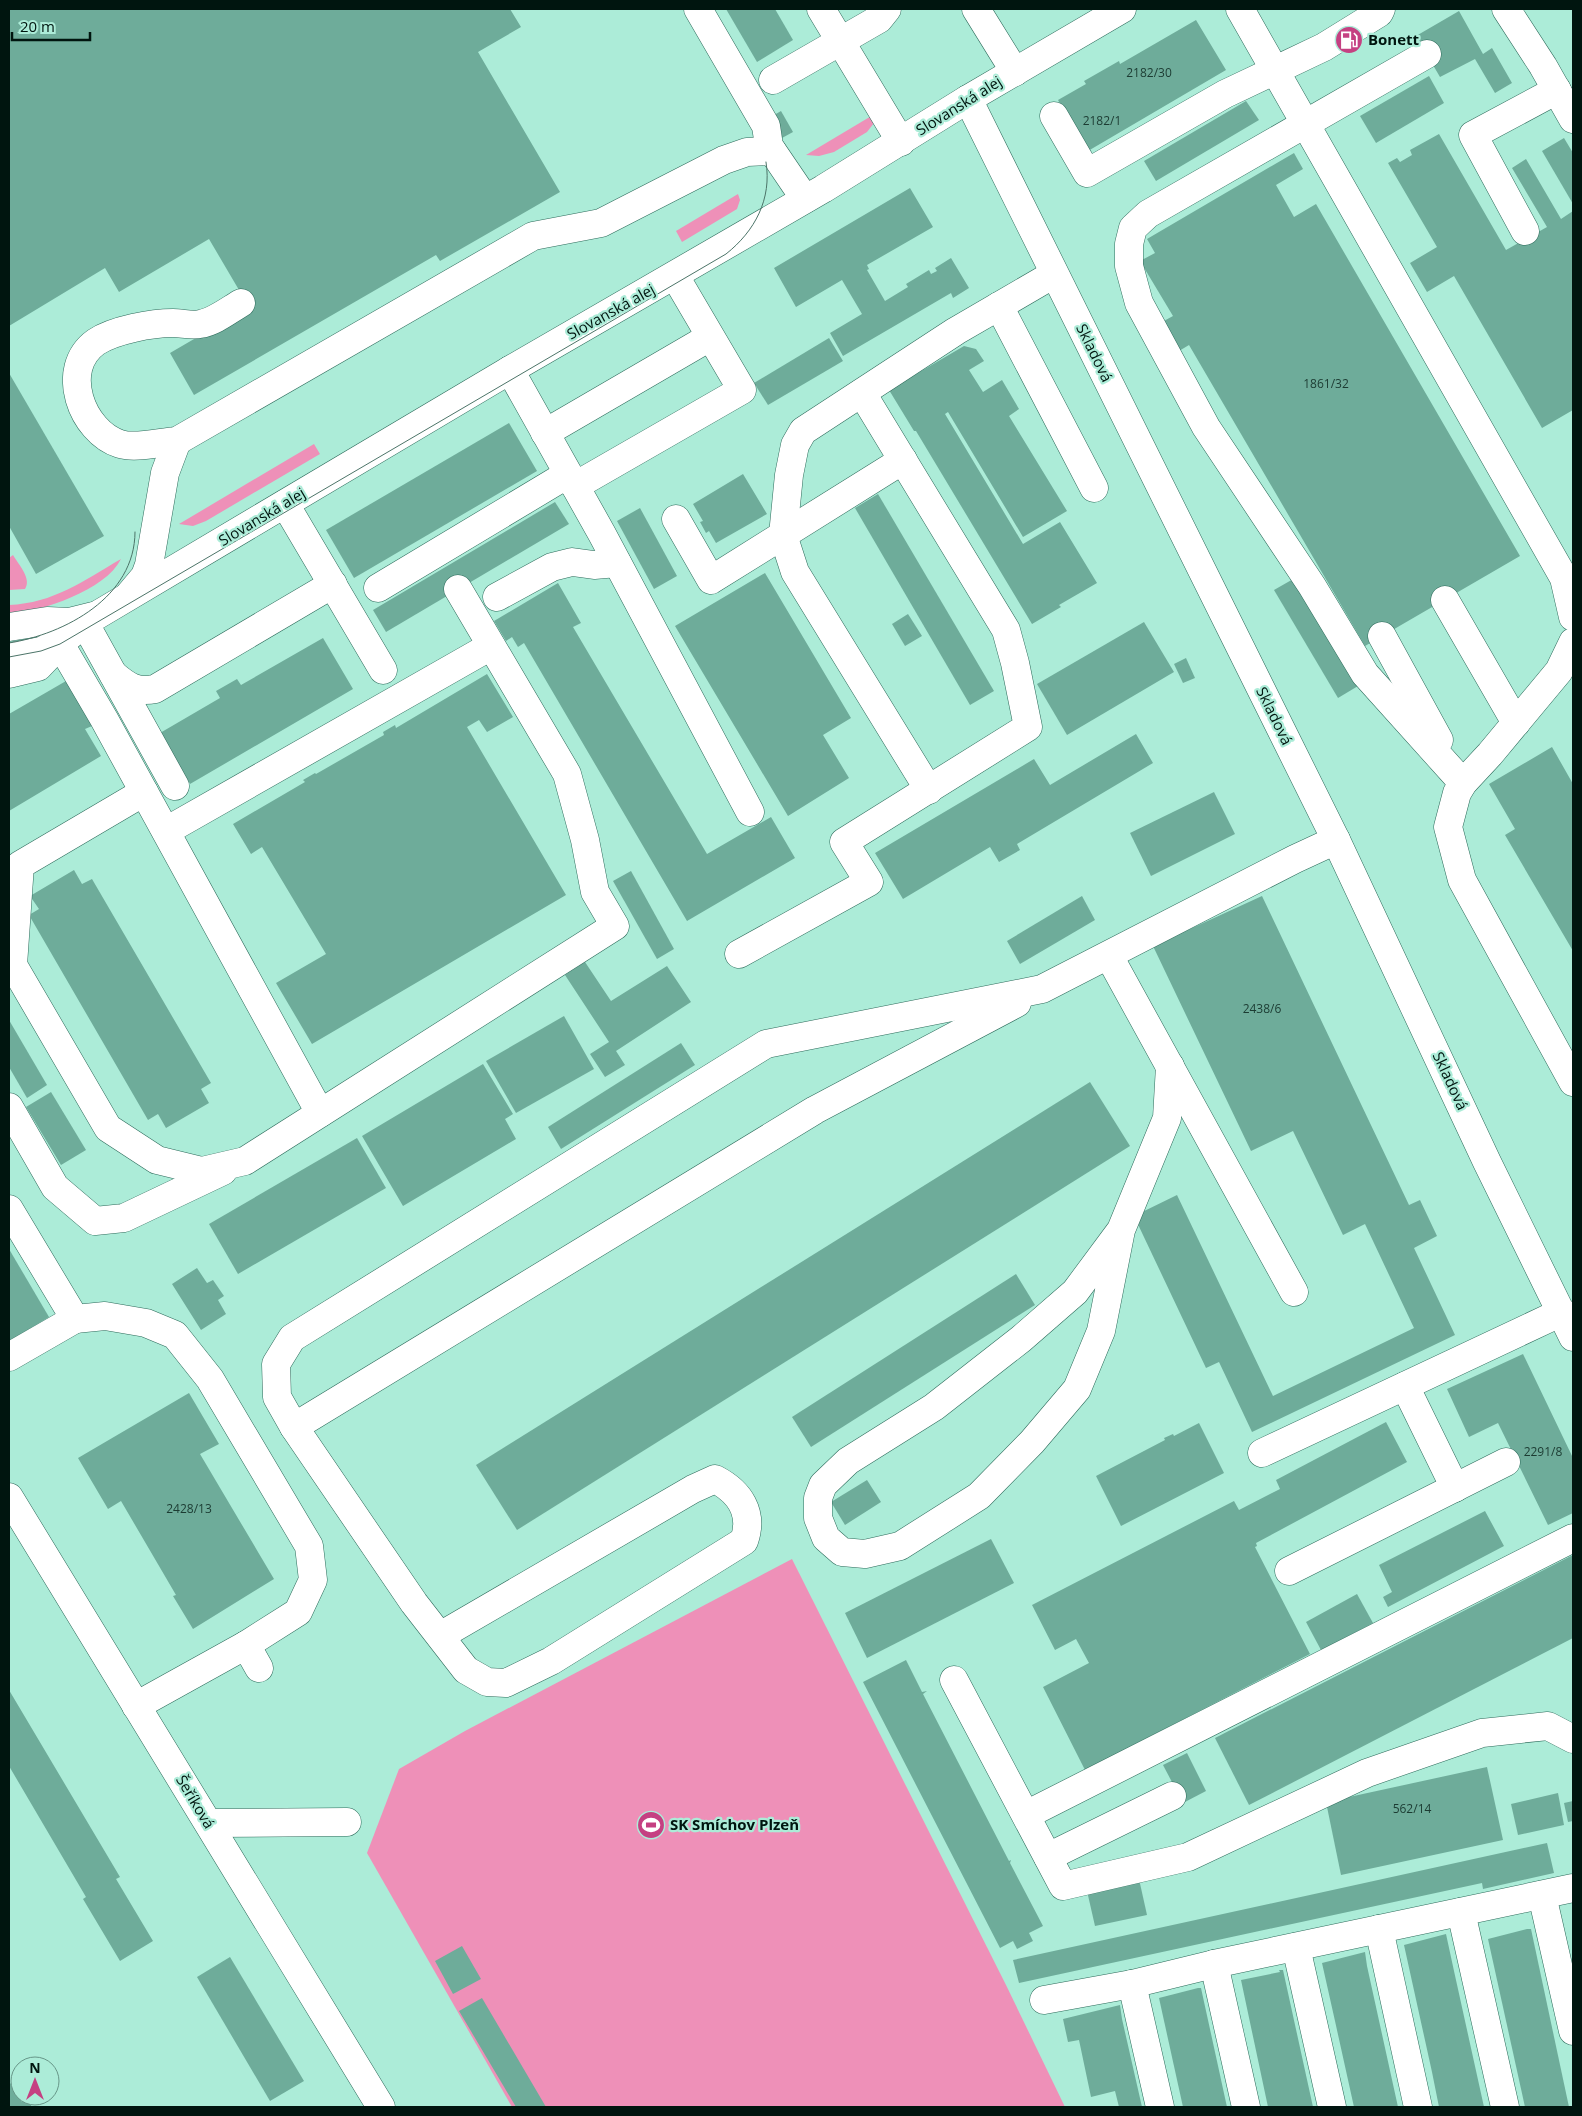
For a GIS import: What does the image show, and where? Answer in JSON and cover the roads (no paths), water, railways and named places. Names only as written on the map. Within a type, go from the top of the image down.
[{"type":"street","points":[[698,9],[766,126],[769,146],[805,199]]},
{"type":"street","points":[[821,9],[901,142]]},
{"type":"street","points":[[773,80],[879,19],[887,9]]},
{"type":"street","points":[[976,9],[1015,72]]},
{"type":"street","name":"Slovanská alej","points":[[9,627],[54,632],[69,622],[89,618],[510,370],[675,276],[901,142],[968,99],[1122,9]]},
{"type":"street","points":[[1240,9],[1564,578],[1573,617]]},
{"type":"street","points":[[1054,116],[1087,173],[1225,94],[1324,47],[1380,13],[1381,9]]},
{"type":"street","points":[[1506,9],[1573,119]]},
{"type":"street","points":[[1427,54],[1148,214],[1133,228],[1129,244],[1129,266],[1139,303],[1206,427],[1312,586],[1365,674],[1463,783]]},
{"type":"street","points":[[1525,231],[1473,135],[1557,90]]},
{"type":"street","name":"Skladová","points":[[968,99],[1336,840],[1487,1162],[1573,1336]]},
{"type":"street","points":[[241,303],[201,324],[157,325],[118,332],[96,342],[83,358],[79,368],[78,396],[93,427],[105,437],[121,444],[133,446],[177,441],[533,236],[601,223],[724,160],[747,152],[772,151]]},
{"type":"street","points":[[929,790],[795,572],[783,535],[794,445],[803,431],[862,392],[956,331],[1054,274]]},
{"type":"street","points":[[378,588],[571,480],[742,390],[675,276]]},
{"type":"street","points":[[999,306],[1094,488]]},
{"type":"street","points":[[545,433],[710,337]]},
{"type":"street","points":[[510,370],[617,563],[750,812]]},
{"type":"street","points":[[739,954],[869,882],[844,842],[1028,727],[1006,630],[862,392]]},
{"type":"street","points":[[129,595],[146,576],[165,472],[177,441]]},
{"type":"street","points":[[676,519],[711,580],[903,460]]},
{"type":"street","points":[[285,504],[383,670]]},
{"type":"street","points":[[496,597],[552,567],[572,562],[594,565],[617,563]]},
{"type":"street","points":[[114,674],[135,690],[146,691],[155,689],[333,584]]},
{"type":"street","points":[[9,1108],[56,1188],[95,1221],[124,1218],[245,1161],[615,926],[595,892],[585,840],[567,774],[458,589]]},
{"type":"street","points":[[1445,600],[1516,723]]},
{"type":"street","points":[[89,618],[114,674],[176,786]]},
{"type":"street","points":[[54,632],[166,831],[320,1113]]},
{"type":"street","points":[[9,657],[41,651],[54,632]]},
{"type":"street","points":[[9,674],[38,667],[54,632]]},
{"type":"street","points":[[1382,636],[1463,783]]},
{"type":"street","points":[[1573,642],[1560,671],[1463,783],[1457,793],[1448,827],[1462,880],[1573,1082]]},
{"type":"street","points":[[166,831],[491,646]]},
{"type":"street","points":[[144,792],[20,865],[13,965],[108,1128],[157,1160],[202,1171],[245,1161]]},
{"type":"street","points":[[294,1427],[815,1110],[1042,989],[1295,859],[1336,840]]},
{"type":"street","points":[[1109,956],[1294,1292]]},
{"type":"street","points":[[440,1636],[693,1489],[716,1478],[730,1487],[742,1503],[749,1528],[744,1541],[552,1661],[506,1683],[487,1682],[466,1670],[414,1603],[294,1427],[277,1397],[276,1364],[292,1338],[766,1044],[1042,989]]},
{"type":"street","points":[[1122,1230],[1075,1292],[1021,1339],[934,1407],[848,1461],[823,1485],[818,1498],[818,1518],[826,1538],[842,1552],[865,1554],[900,1546],[979,1496],[1032,1442],[1077,1389],[1101,1331],[1122,1230],[1168,1118],[1170,1066]]},
{"type":"street","points":[[9,1209],[75,1319]]},
{"type":"street","points":[[1262,1454],[1562,1312]]},
{"type":"street","points":[[9,1357],[75,1319],[105,1316],[146,1323],[175,1335],[210,1380],[310,1546],[313,1580],[298,1612],[252,1656],[136,1706]]},
{"type":"street","points":[[1405,1386],[1455,1488]]},
{"type":"street","points":[[1289,1571],[1506,1462]]},
{"type":"street","name":"Šeříková","points":[[9,1497],[381,2107]]},
{"type":"street","points":[[1026,1815],[1573,1538]]},
{"type":"street","points":[[954,1680],[1064,1886],[1188,1857],[1366,1773],[1482,1733],[1548,1726],[1573,1739]]},
{"type":"street","points":[[1048,1856],[1172,1796]]},
{"type":"street","points":[[208,1823],[347,1822]]},
{"type":"street","points":[[1044,2000],[1132,1984],[1296,1946],[1573,1888]]},
{"type":"street","points":[[1542,1895],[1573,2031]]},
{"type":"street","points":[[1461,1912],[1505,2107]]},
{"type":"street","points":[[1379,1929],[1418,2107]]},
{"type":"street","points":[[1296,1946],[1332,2107]]},
{"type":"street","points":[[1214,1964],[1246,2107]]},
{"type":"street","points":[[1132,1984],[1160,2107]]},
{"type":"tram line","points":[[9,657],[41,651],[60,644],[726,254],[745,235],[759,213],[766,189],[766,162]]},
{"type":"tram line","points":[[9,643],[52,631],[73,621],[93,608],[110,593],[123,576],[132,555],[135,532]]},
{"type":"place","name":"Bonett","points":[[1349,40]]},
{"type":"place","name":"SK Smíchov Plzeň","points":[[651,1825]]}]
